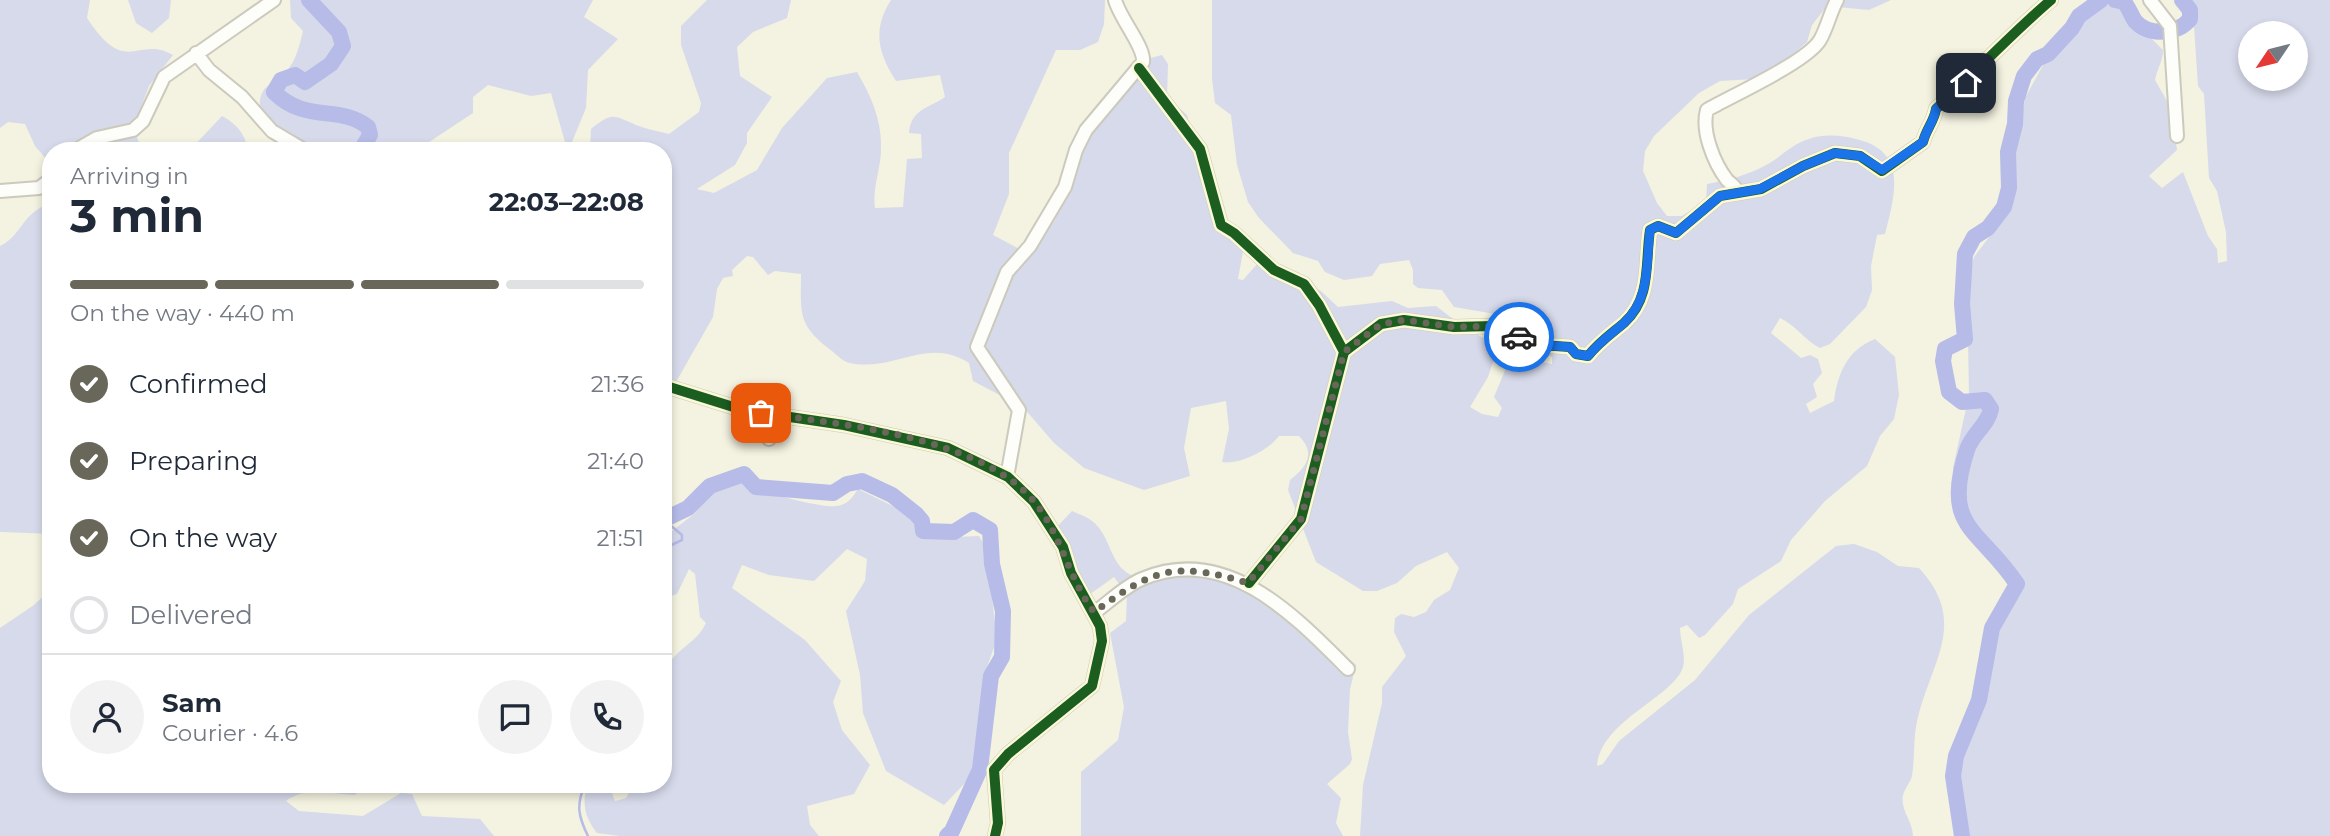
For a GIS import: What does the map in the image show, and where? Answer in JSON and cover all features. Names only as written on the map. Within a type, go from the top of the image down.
[{"type":"street","points":[[88,142],[127,133],[139,126],[160,82],[196,53],[229,34],[274,0]]},
{"type":"street","points":[[1007,477],[1019,410],[977,347],[1007,272],[1030,246],[1065,187],[1076,150],[1086,130],[1107,102],[1139,68],[1144,57],[1118,13],[1115,0]]},
{"type":"street","points":[[1738,193],[1727,179],[1710,145],[1705,131],[1707,110],[1766,79],[1810,49],[1819,41],[1837,0]]},
{"type":"street","points":[[1248,583],[1301,519],[1344,352],[1381,324],[1404,320],[1454,327],[1493,326],[1540,345],[1570,347],[1576,354],[1588,356],[1626,321],[1639,302],[1648,275],[1650,230],[1658,226],[1676,233],[1720,196],[1760,189],[1803,166],[1835,153],[1860,156],[1882,170],[1923,142],[1925,132],[1934,120],[1936,109],[1966,83],[2003,41],[2051,0]]},
{"type":"street","points":[[2150,0],[2170,31],[2177,136]]},
{"type":"street","points":[[196,53],[209,70],[242,97],[272,131],[291,142]]},
{"type":"street","points":[[1139,68],[1199,149],[1221,225],[1274,270],[1304,284],[1319,305],[1344,352]]},
{"type":"street","points":[[0,191],[33,189],[42,184]]},
{"type":"street","points":[[672,388],[723,406],[844,425],[948,447],[1007,477],[1026,492],[1049,522],[1063,547],[1076,583],[1094,612],[1103,634],[1096,679],[1086,692],[1008,754],[994,769],[998,822],[995,836]]},
{"type":"street","points":[[769,439],[771,414],[778,391]]},
{"type":"street","points":[[1094,612],[1141,579],[1175,570],[1207,571],[1248,583],[1309,630],[1348,669]]},
{"type":"shaded area","points":[[0,0],[90,0],[87,18],[112,47],[132,52],[161,50],[173,55],[149,86],[136,120],[126,128],[82,142],[42,142],[42,154],[35,146],[25,124],[8,122],[0,128]]},
{"type":"shaded area","points":[[128,0],[171,0],[169,18],[152,33],[136,23]]},
{"type":"shaded area","points":[[290,0],[593,0],[584,17],[618,39],[588,70],[586,108],[572,142],[565,142],[551,93],[531,96],[488,85],[473,97],[473,113],[429,142],[296,142],[293,134],[261,117],[260,106],[263,91],[289,68],[294,60],[303,31],[291,18]]},
{"type":"shaded area","points":[[707,0],[791,0],[787,18],[753,32],[737,47],[740,76],[772,97],[747,133],[747,143],[735,165],[697,189],[714,193],[757,170],[782,128],[827,78],[857,72],[871,99],[880,128],[881,156],[875,208],[903,207],[907,159],[922,158],[921,134],[909,133],[910,125],[917,114],[945,97],[940,75],[896,81],[890,71],[881,51],[879,31],[891,0],[1105,0],[1104,24],[1098,42],[1080,50],[1056,50],[1009,153],[1009,194],[993,235],[1029,254],[1055,220],[1087,138],[1147,59],[1162,55],[1168,64],[1167,97],[1187,115],[1190,127],[1204,143],[1225,218],[1244,246],[1238,279],[1243,280],[1258,263],[1321,291],[1338,307],[1392,301],[1408,308],[1436,306],[1457,322],[1477,330],[1478,335],[1489,341],[1497,350],[1488,377],[1470,407],[1482,414],[1498,417],[1502,408],[1494,397],[1506,368],[1513,369],[1516,364],[1514,356],[1552,364],[1552,357],[1531,347],[1509,329],[1512,321],[1507,316],[1454,307],[1442,290],[1418,288],[1413,284],[1413,270],[1409,260],[1380,264],[1372,276],[1344,280],[1325,272],[1318,261],[1293,253],[1259,218],[1248,202],[1237,165],[1231,115],[1215,103],[1212,79],[1212,0],[1891,0],[1869,10],[1827,6],[1812,25],[1807,42],[1787,60],[1754,79],[1720,81],[1699,93],[1654,136],[1645,151],[1643,171],[1657,203],[1667,216],[1682,216],[1706,201],[1707,184],[1753,171],[1797,144],[1815,137],[1850,138],[1873,145],[1884,153],[1891,164],[1894,190],[1885,234],[1877,235],[1871,266],[1872,290],[1866,307],[1830,344],[1820,348],[1780,318],[1771,333],[1801,358],[1810,355],[1818,359],[1822,373],[1813,384],[1817,397],[1806,404],[1810,413],[1834,401],[1845,364],[1857,349],[1875,339],[1895,357],[1899,395],[1894,419],[1880,436],[1867,466],[1825,501],[1791,540],[1781,561],[1738,589],[1733,604],[1705,635],[1699,638],[1687,625],[1680,628],[1684,663],[1677,678],[1611,735],[1601,750],[1597,766],[1603,764],[1619,741],[1695,680],[1749,615],[1836,546],[1854,544],[1877,552],[1898,566],[1919,568],[1934,587],[1942,605],[1942,641],[1918,717],[1912,776],[1903,795],[1903,806],[1913,836],[1360,836],[1363,785],[1382,703],[1382,687],[1406,656],[1394,632],[1395,618],[1401,614],[1414,617],[1426,612],[1434,600],[1450,590],[1459,568],[1447,552],[1416,566],[1397,583],[1377,591],[1363,591],[1316,562],[1288,490],[1290,480],[1307,460],[1307,448],[1299,436],[1279,436],[1253,455],[1237,461],[1222,462],[1229,429],[1226,401],[1191,408],[1184,448],[1190,476],[1144,490],[1084,468],[1054,443],[1023,407],[973,381],[969,363],[954,356],[925,354],[867,364],[845,361],[818,339],[806,324],[801,307],[801,274],[775,271],[768,275],[753,257],[747,256],[732,270],[733,276],[723,278],[717,289],[713,317],[676,382],[672,381],[672,142],[590,142],[591,129],[609,118],[622,119],[669,134],[699,112],[701,103],[681,45],[681,26]]},
{"type":"shaded area","points":[[2187,0],[2330,0],[2330,836],[1964,836],[1956,775],[1996,632],[2012,600],[2006,567],[1953,502],[1953,468],[1969,395],[1967,284],[1974,257],[2005,216],[2025,98],[2043,65],[2095,6],[2107,3],[2124,11],[2163,50],[2155,80],[2171,108],[2177,150],[2149,176],[2162,188],[2183,172],[2208,236],[2217,249],[2218,263],[2227,261],[2226,232],[2217,191],[2209,178],[2204,94],[2198,86],[2193,11]]},
{"type":"shaded area","points":[[222,116],[240,130],[246,142],[198,142]]},
{"type":"shaded area","points":[[136,136],[139,142],[109,142]]},
{"type":"shaded area","points":[[42,207],[42,534],[0,532],[0,246],[13,236],[34,212]]},
{"type":"shaded area","points":[[738,481],[787,498],[837,506],[852,498],[858,489],[905,512],[915,525],[931,538],[979,536],[986,548],[997,639],[987,667],[976,758],[966,782],[944,805],[886,771],[863,713],[860,675],[846,611],[865,581],[867,559],[847,549],[814,581],[769,575],[742,565],[732,588],[805,640],[841,681],[833,702],[842,730],[870,765],[854,794],[807,806],[810,825],[819,836],[620,836],[597,833],[587,816],[586,793],[612,793],[615,801],[626,798],[629,793],[672,793],[672,660],[698,636],[706,623],[700,617],[695,574],[689,569],[677,594],[672,596],[672,531],[694,514],[716,489]]},
{"type":"shaded area","points":[[1072,511],[1098,527],[1118,564],[1131,575],[1148,579],[1205,574],[1221,578],[1283,611],[1356,665],[1350,689],[1348,732],[1352,759],[1350,764],[1327,784],[1341,798],[1336,823],[1343,836],[1081,836],[1081,772],[1118,740],[1124,707],[1110,633],[1126,621],[1127,595],[1114,577],[1086,597],[1056,528]]},
{"type":"shaded area","points":[[42,597],[42,793],[306,793],[286,801],[299,811],[363,816],[401,793],[412,794],[422,816],[480,819],[494,836],[0,836],[0,628]]},
{"type":"waterway","points":[[309,0],[339,32],[343,46],[331,64],[305,82],[295,75],[281,80],[274,92],[298,108],[357,120],[368,127],[370,135],[366,142]]},
{"type":"waterway","points":[[1962,836],[1953,776],[1956,756],[1979,700],[1992,628],[2017,584],[1968,526],[1959,496],[1960,476],[1967,450],[1987,420],[1991,409],[1985,400],[1962,402],[1949,392],[1943,361],[1945,349],[1965,339],[1962,304],[1965,254],[1974,237],[1988,228],[2004,207],[2009,188],[2008,152],[2015,124],[2016,101],[2024,76],[2037,59],[2048,54],[2072,28],[2079,16],[2101,0]]},
{"type":"waterway","points":[[2115,0],[2124,2],[2141,26],[2163,32],[2178,28],[2190,19],[2190,10],[2182,0]]},
{"type":"waterway","points":[[672,516],[688,508],[710,486],[744,474],[756,487],[833,493],[847,484],[862,481],[892,495],[916,514],[922,521],[923,531],[954,532],[973,520],[990,530],[992,564],[1003,611],[1002,657],[991,676],[980,769],[952,831],[947,836]]},
{"type":"waterway","points":[[672,527],[682,535],[682,540],[672,545]]},
{"type":"waterway","points":[[582,793],[579,810],[588,836]]},
{"type":"cycle path","points":[[1344,352],[1381,324],[1404,320],[1454,327],[1493,326],[1540,345],[1570,347],[1576,354],[1588,356],[1624,323],[1639,302],[1646,279],[1650,230],[1658,226],[1676,233],[1720,196],[1761,189],[1803,166],[1835,153],[1860,156],[1882,171],[1923,142],[1936,109],[2051,0]]},
{"type":"cycle path","points":[[1139,68],[1200,149],[1221,225],[1234,233],[1274,270],[1304,284],[1319,305],[1344,352],[1301,519],[1249,583]]},
{"type":"cycle path","points":[[672,388],[743,410],[844,425],[948,448],[1008,477],[1034,502],[1063,547],[1071,573],[1100,626],[1102,641],[1092,686],[1008,754],[994,770],[998,823],[995,836]]},
{"type":"way so far","points":[[761,413],[844,425],[948,447],[1008,477],[1026,492],[1049,522],[1063,547],[1083,599],[1094,612],[1141,579],[1175,570],[1207,571],[1248,583],[1301,519],[1344,352],[1373,329],[1381,324],[1404,320],[1454,327],[1493,326],[1519,337]]},
{"type":"route","points":[[1519,337],[1540,345],[1570,347],[1576,354],[1588,356],[1626,321],[1639,302],[1648,275],[1650,230],[1658,226],[1680,232],[1720,196],[1728,193],[1747,194],[1835,153],[1860,156],[1876,169],[1882,170],[1923,142],[1925,132],[1934,120],[1936,109],[1966,83]]}]
